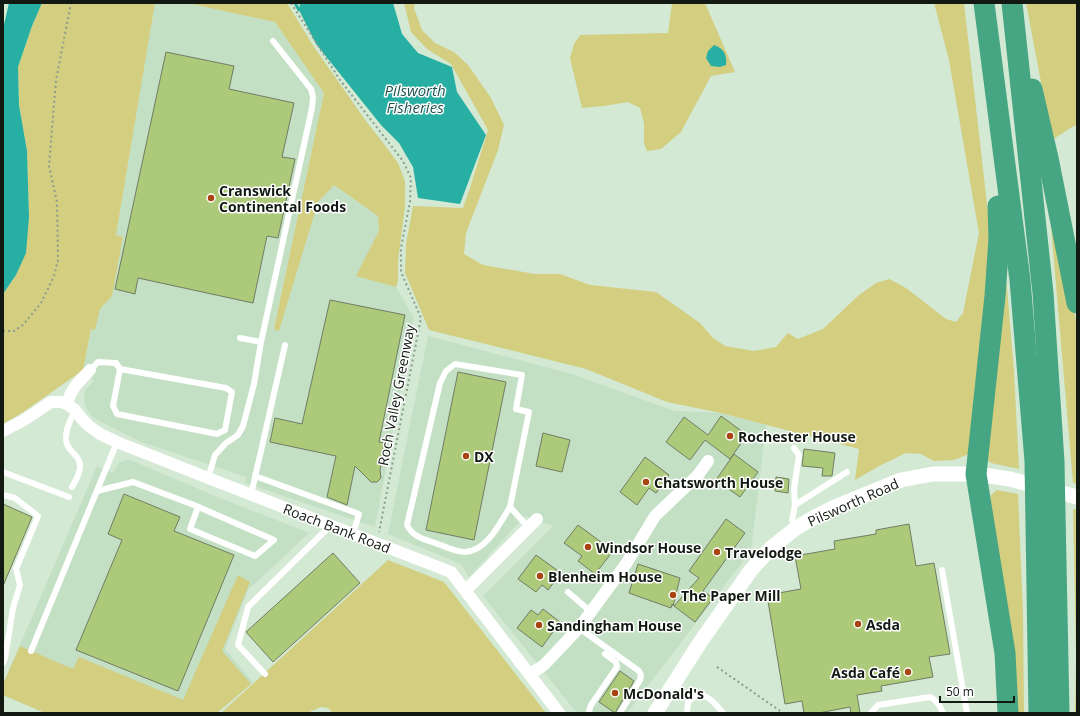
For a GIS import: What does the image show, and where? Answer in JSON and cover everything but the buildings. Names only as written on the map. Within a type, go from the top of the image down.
[{"type":"highway","points":[[984,3],[1044,462]]},
{"type":"highway","points":[[1012,3],[1048,158],[1077,302]]},
{"type":"highway","points":[[1012,3],[1043,293],[1045,532],[1039,713]]},
{"type":"highway","points":[[994,77],[999,239],[995,296],[976,474],[1005,653],[1008,713]]},
{"type":"highway","points":[[1045,532],[1059,713]]},
{"type":"street","points":[[71,407],[69,394],[90,370]]},
{"type":"street","points":[[3,431],[24,420],[51,402],[61,402],[71,407]]},
{"type":"street","name":"Roach Bank Road","points":[[71,407],[89,426],[100,434],[117,442],[451,572],[559,713]]},
{"type":"street","points":[[530,674],[544,665],[579,628],[626,564],[655,516],[698,475],[708,461]]},
{"type":"street","name":"Pilsworth Road","points":[[655,713],[701,641],[751,570],[771,548],[796,528],[814,517],[834,507],[901,480],[933,474],[976,474],[1010,479],[1077,497]]},
{"type":"street","points":[[466,590],[533,524]]},
{"type":"lane","points":[[208,478],[215,455],[226,443],[238,435],[243,426],[254,384],[261,342],[312,108],[313,97],[311,89],[273,41]]},
{"type":"lane","points":[[240,338],[261,342]]},
{"type":"lane","points":[[251,495],[285,345]]},
{"type":"lane","points":[[90,370],[98,362],[116,363],[120,368],[226,388],[232,392],[225,430],[217,434],[117,414],[113,406],[120,368]]},
{"type":"lane","points":[[455,364],[522,375],[516,409],[528,412],[510,507],[489,539],[476,549],[465,552],[457,551],[416,536],[407,525],[440,383],[446,372],[455,364]]},
{"type":"lane","points":[[71,407],[66,439],[69,449],[78,457],[81,467],[72,487]]},
{"type":"lane","points":[[31,651],[117,442]]},
{"type":"lane","points":[[794,448],[799,455],[794,489],[795,505],[792,520],[796,528]]},
{"type":"lane","points":[[3,472],[69,498]]},
{"type":"lane","points":[[795,505],[847,472]]},
{"type":"lane","points":[[255,476],[359,514],[353,534]]},
{"type":"lane","points":[[97,491],[133,482],[198,507],[274,540],[255,556],[190,529],[198,507]]},
{"type":"lane","points":[[3,495],[15,498],[38,516],[16,569],[20,585],[13,608],[3,663]]},
{"type":"lane","points":[[510,507],[533,524]]},
{"type":"lane","points":[[265,674],[238,645],[248,607],[331,526]]},
{"type":"lane","points":[[942,570],[967,713]]},
{"type":"lane","points":[[568,592],[591,612]]},
{"type":"lane","points":[[579,628],[639,671],[641,675],[640,680],[620,713]]},
{"type":"lane","points":[[590,713],[588,711],[617,667],[616,662],[605,654]]},
{"type":"lane","points":[[687,713],[688,702],[696,696],[708,697],[723,713]]},
{"type":"lane","points":[[870,713],[878,705],[930,697],[936,701],[943,713]]},
{"type":"path","points":[[3,331],[14,331],[23,325],[42,304],[54,276],[58,260],[57,202],[48,166],[56,80],[71,3]]},
{"type":"path","name":"Roch Valley Greenway","points":[[291,3],[340,80],[403,160],[411,178],[410,202],[401,248],[401,272],[421,318],[377,543]]},
{"type":"path","points":[[717,667],[783,713]]},
{"type":"shaded area","points":[[42,3],[155,3],[116,235],[123,237],[112,296],[100,309],[95,330],[91,329],[83,370],[22,413],[3,424],[3,294],[16,275],[29,217],[27,151],[19,105],[18,67],[32,26]]},
{"type":"shaded area","points":[[155,3],[187,3],[275,22],[324,93],[274,329],[279,330],[318,202],[334,185],[378,216],[379,231],[356,276],[396,287],[414,318],[375,527],[245,483],[246,477],[141,442],[97,420],[90,414],[86,407],[84,401],[85,390],[94,381],[83,370],[91,329],[95,329],[100,309],[112,296],[123,237],[116,235]]},
{"type":"shaded area","points":[[187,3],[287,3],[314,47],[366,121],[398,163],[405,181],[405,206],[398,261],[398,281],[396,287],[356,276],[379,231],[378,216],[334,185],[318,202],[279,331],[274,329],[324,93],[275,22]]},
{"type":"shaded area","points":[[404,3],[415,3],[414,8],[422,30],[435,43],[454,52],[468,65],[491,98],[504,125],[498,150],[466,233],[464,254],[483,265],[535,274],[560,274],[590,285],[656,292],[700,323],[712,337],[725,346],[754,351],[776,347],[788,333],[798,339],[823,329],[859,295],[876,283],[889,279],[906,288],[946,319],[956,322],[963,313],[979,233],[949,60],[934,3],[964,3],[990,230],[991,273],[969,454],[954,460],[934,461],[921,454],[906,453],[855,480],[859,449],[721,413],[667,402],[586,369],[429,330],[405,273],[406,244],[413,206],[463,208],[488,130],[451,64],[427,49],[411,32]]},
{"type":"shaded area","points":[[672,3],[705,3],[735,72],[711,76],[681,132],[661,149],[647,151],[644,143],[644,123],[640,108],[628,102],[582,108],[570,58],[574,44],[580,35],[668,33]]},
{"type":"shaded area","points":[[1026,3],[1077,3],[1077,125],[1052,140]]},
{"type":"shaded area","points":[[1046,168],[1077,326],[1077,484],[1073,483]]},
{"type":"shaded area","points":[[1002,229],[1014,371],[1019,469],[991,463],[986,458]]},
{"type":"shaded area","points":[[428,336],[572,374],[674,411],[721,413],[766,425],[751,551],[627,713],[577,713],[483,596],[553,526],[525,516],[469,577],[461,564],[388,534]]},
{"type":"shaded area","points":[[128,459],[220,498],[309,533],[248,590],[225,649],[253,682],[217,713],[45,713],[3,695],[3,684],[97,466],[113,473],[119,463]]},
{"type":"shaded area","points":[[997,490],[1018,494],[1023,614],[1024,713],[1016,713],[990,506],[991,495]]},
{"type":"shaded area","points":[[1073,509],[1077,510],[1077,713],[1075,713],[1076,657]]},
{"type":"shaded area","points":[[388,560],[444,582],[546,713],[333,713],[328,708],[321,707],[307,713],[221,713]]},
{"type":"shaded area","points":[[238,575],[250,582],[222,651],[251,684],[217,713],[45,713],[3,695],[3,684],[20,646],[73,669],[79,657],[183,700]]},
{"type":"water","points":[[9,3],[42,3],[32,26],[18,67],[19,105],[27,151],[29,217],[26,253],[16,275],[3,294],[3,29]]},
{"type":"water","name":"Pilsworth Fisheries","points":[[300,3],[393,3],[402,34],[418,53],[452,67],[457,92],[486,135],[460,204],[418,198],[413,167],[399,143],[381,125],[316,44],[299,10]]},
{"type":"water","points":[[714,45],[724,52],[726,65],[720,67],[711,66],[706,58],[708,51]]},
{"type":"waterway","points":[[295,3],[299,10]]},
{"type":"place","name":"Cranswick Continental Foods","points":[[211,198]]},
{"type":"place","name":"Rochester House","points":[[730,436]]},
{"type":"place","name":"DX","points":[[466,456]]},
{"type":"place","name":"Chatsworth House","points":[[646,482]]},
{"type":"place","name":"Windsor House","points":[[588,547]]},
{"type":"place","name":"Travelodge","points":[[717,552]]},
{"type":"place","name":"Blenheim House","points":[[540,576]]},
{"type":"place","name":"The Paper Mill","points":[[673,595]]},
{"type":"place","name":"Asda","points":[[858,624]]},
{"type":"place","name":"Sandingham House","points":[[539,625]]},
{"type":"place","name":"Asda Café","points":[[908,672]]},
{"type":"place","name":"McDonald's","points":[[615,693]]}]
